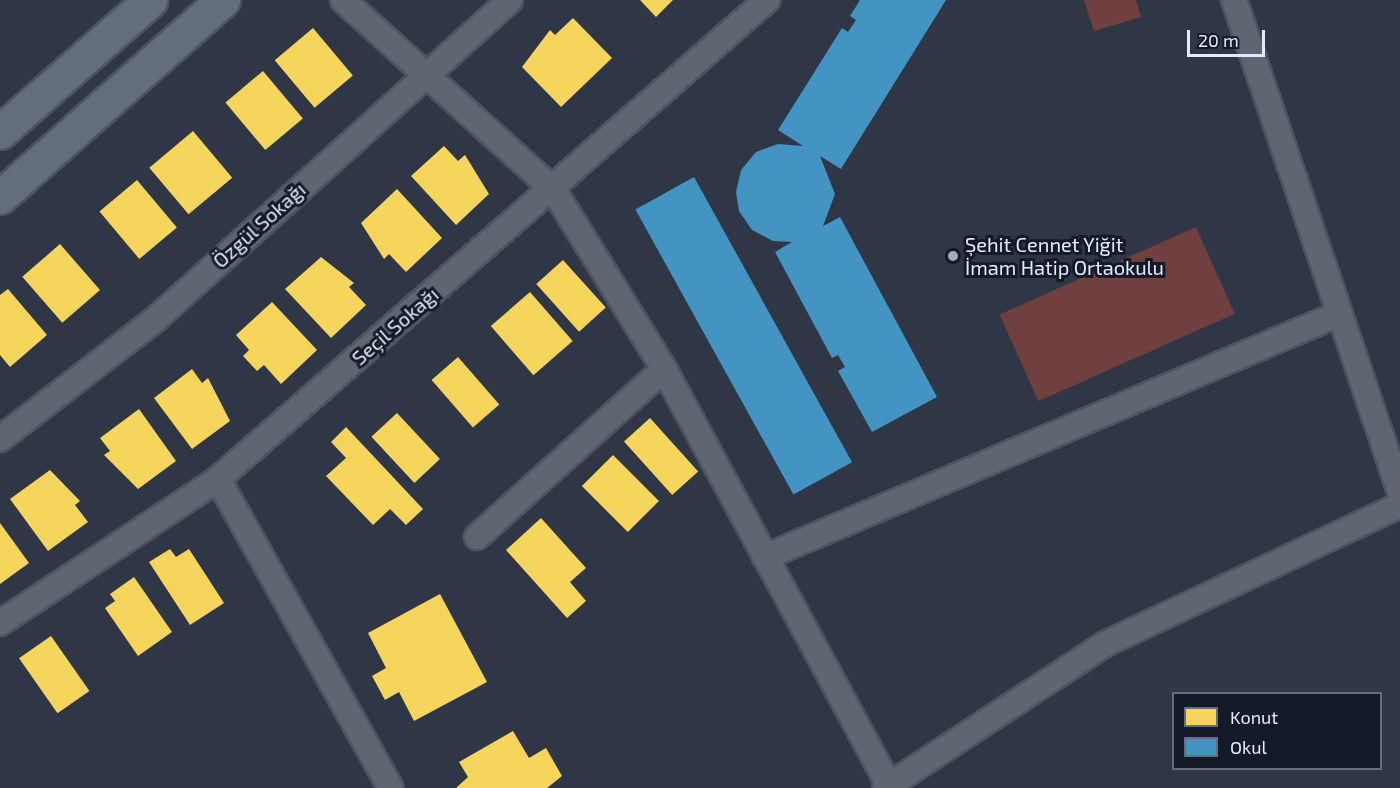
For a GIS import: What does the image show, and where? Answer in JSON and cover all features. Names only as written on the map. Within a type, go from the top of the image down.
[{"type":"main road","points":[[0,132],[150,0]]},
{"type":"main road","points":[[0,197],[223,0]]},
{"type":"street","points":[[344,0],[428,72],[553,189],[664,369],[888,787],[1105,644],[1400,505]]},
{"type":"street","name":"Özgül Sokağı","points":[[0,439],[157,318],[510,0]]},
{"type":"street","name":"Seçil Sokağı","points":[[0,623],[219,479],[767,0]]},
{"type":"street","points":[[1234,0],[1400,492]]},
{"type":"street","points":[[765,556],[1339,314]]},
{"type":"street","points":[[477,537],[664,369]]},
{"type":"street","points":[[219,479],[391,788]]},
{"type":"shaded area","points":[[1084,0],[1136,0],[1141,17],[1094,31]]},
{"type":"shaded area","points":[[1196,227],[1235,314],[1038,401],[1000,314]]},
{"type":"building: Konut","points":[[640,0],[673,0],[656,17]]},
{"type":"building: Konut","points":[[573,18],[612,58],[561,107],[522,67],[550,30],[555,35]]},
{"type":"building: Konut","points":[[313,28],[353,75],[315,108],[275,60]]},
{"type":"building: Konut","points":[[263,71],[303,118],[265,150],[225,102]]},
{"type":"building: Konut","points":[[193,131],[232,178],[189,214],[149,168]]},
{"type":"building: Konut","points":[[444,146],[458,161],[465,155],[489,194],[456,225],[411,176]]},
{"type":"building: Konut","points":[[137,180],[177,227],[139,259],[99,211]]},
{"type":"building: Konut","points":[[397,189],[442,238],[406,272],[389,254],[384,259],[361,223]]},
{"type":"building: Konut","points":[[60,244],[100,290],[62,323],[22,277]]},
{"type":"building: Konut","points":[[321,257],[354,283],[349,287],[366,305],[331,338],[285,289]]},
{"type":"building: Konut","points":[[563,260],[606,308],[579,332],[536,284]]},
{"type":"building: Konut","points":[[8,289],[47,335],[10,367],[0,355],[0,295]]},
{"type":"building: Konut","points":[[530,292],[573,341],[533,375],[491,326]]},
{"type":"building: Konut","points":[[272,302],[317,350],[281,384],[264,365],[257,371],[243,356],[249,350],[236,335]]},
{"type":"building: Konut","points":[[458,357],[499,405],[473,428],[432,380]]},
{"type":"building: Konut","points":[[192,369],[202,383],[208,378],[230,421],[192,449],[154,398]]},
{"type":"building: Konut","points":[[139,409],[176,461],[138,489],[104,455],[110,451],[100,438]]},
{"type":"building: Konut","points":[[397,413],[440,459],[414,483],[371,437]]},
{"type":"building: Konut","points":[[650,418],[698,472],[672,495],[624,441]]},
{"type":"building: Konut","points":[[346,427],[423,509],[406,525],[390,509],[373,525],[326,476],[346,458],[331,442]]},
{"type":"building: Konut","points":[[613,455],[659,501],[628,532],[582,486]]},
{"type":"building: Konut","points":[[50,470],[80,501],[75,505],[88,522],[48,551],[10,499]]},
{"type":"building: Konut","points":[[541,518],[586,568],[570,582],[586,601],[567,618],[506,550]]},
{"type":"building: Konut","points":[[0,523],[29,563],[0,584]]},
{"type":"building: Konut","points":[[170,549],[176,557],[189,549],[224,603],[190,625],[149,562]]},
{"type":"building: Konut","points":[[134,577],[172,632],[138,656],[105,608],[115,601],[110,594]]},
{"type":"building: Konut","points":[[440,594],[487,682],[414,721],[399,692],[385,700],[372,676],[386,668],[368,633]]},
{"type":"building: Konut","points":[[51,636],[89,691],[57,713],[19,658]]},
{"type":"building: Konut","points":[[513,731],[529,758],[546,748],[562,776],[547,788],[456,788],[468,777],[459,762]]},
{"type":"building: Okul","points":[[860,0],[946,0],[841,169],[820,156],[835,194],[823,226],[840,217],[937,397],[872,432],[838,371],[845,367],[838,355],[832,358],[775,252],[792,242],[773,241],[752,230],[739,211],[736,192],[741,170],[756,152],[778,144],[803,146],[778,130],[842,28],[848,32],[856,20],[850,16]]},
{"type":"building: Okul","points":[[694,177],[852,462],[793,495],[635,209]]},
{"type":"place","name":"Şehit Cennet Yiğit İmam Hatip Ortaokulu","points":[[953,256]]}]
